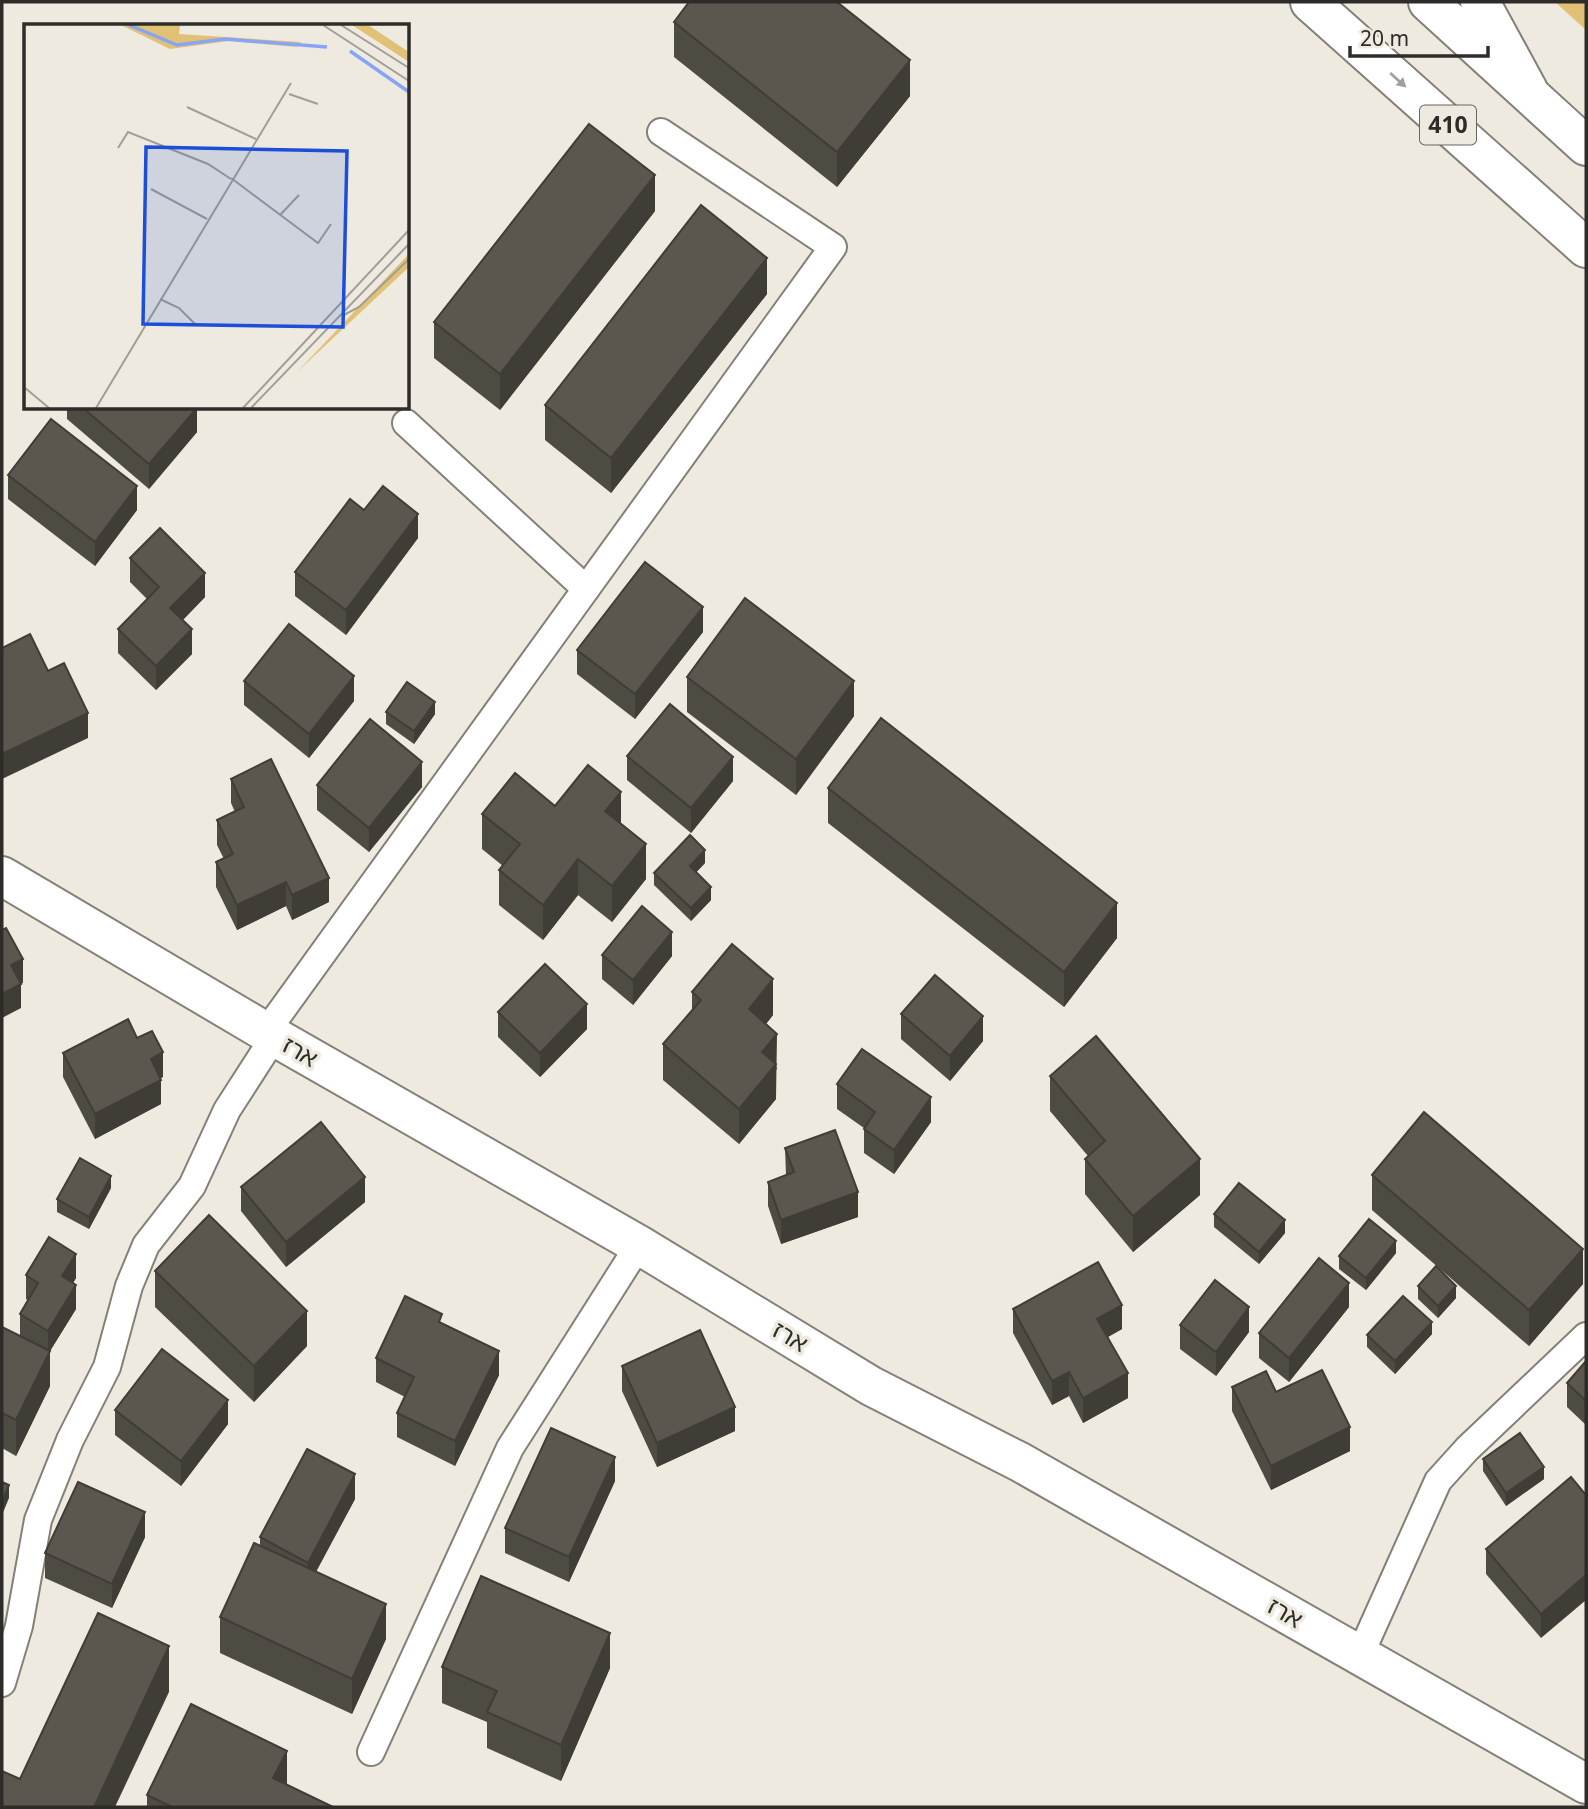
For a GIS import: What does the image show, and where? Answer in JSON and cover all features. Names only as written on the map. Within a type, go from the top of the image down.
[{"type":"street","name":"410","points":[[1310,2],[1586,248]]},
{"type":"street","points":[[1428,2],[1586,146]]},
{"type":"street","points":[[1480,2],[1531,95]]},
{"type":"street","name":"ארז","points":[[2,876],[270,1034],[639,1245],[871,1386],[1020,1462],[1586,1784]]},
{"type":"lane","points":[[2,1683],[19,1626],[38,1520],[70,1440],[107,1367],[129,1286],[146,1245],[191,1186],[227,1110],[270,1034],[833,247],[661,132]]},
{"type":"lane","points":[[406,423],[586,589]]},
{"type":"lane","points":[[371,1752],[510,1448],[639,1245]]},
{"type":"lane","points":[[1360,1655],[1438,1481],[1467,1449],[1586,1336]]},
{"type":"shaded area","points":[[1555,2],[1586,2],[1586,30]]},
{"type":"building","points":[[689,2],[837,2],[910,60],[837,152],[674,22]]},
{"type":"building","points":[[589,124],[655,175],[500,374],[434,322]]},
{"type":"building","points":[[701,205],[767,258],[611,458],[545,405]]},
{"type":"building","points":[[85,410],[195,410],[149,464]]},
{"type":"building","points":[[51,419],[137,486],[95,542],[8,475]]},
{"type":"building","points":[[383,486],[418,514],[346,610],[295,572],[350,499],[364,510]]},
{"type":"building","points":[[160,528],[205,573],[170,608],[192,629],[156,666],[118,629],[159,587],[130,558]]},
{"type":"building","points":[[645,562],[703,607],[635,694],[577,650]]},
{"type":"building","points":[[745,598],[854,681],[796,759],[687,677]]},
{"type":"building","points":[[289,624],[354,676],[309,734],[244,681]]},
{"type":"building","points":[[30,634],[48,671],[64,663],[88,713],[2,754],[2,648]]},
{"type":"building","points":[[407,682],[435,702],[414,731],[386,712]]},
{"type":"building","points":[[670,704],[733,757],[691,808],[627,756]]},
{"type":"building","points":[[881,718],[1117,903],[1064,972],[828,788]]},
{"type":"building","points":[[370,719],[422,762],[369,828],[317,785]]},
{"type":"building","points":[[271,759],[329,878],[292,895],[286,882],[237,905],[216,862],[233,854],[217,820],[244,807],[231,779]]},
{"type":"building","points":[[588,765],[621,792],[605,811],[646,844],[612,886],[578,859],[543,905],[499,870],[520,844],[482,814],[515,773],[555,806]]},
{"type":"building","points":[[690,835],[705,850],[690,866],[711,887],[691,908],[654,873]]},
{"type":"building","points":[[642,906],[672,932],[633,980],[602,955]]},
{"type":"building","points":[[6,928],[23,959],[11,965],[21,984],[2,994],[2,930]]},
{"type":"building","points":[[732,944],[773,979],[749,1009],[777,1034],[762,1052],[776,1064],[739,1109],[663,1044],[701,1000],[692,992]]},
{"type":"building","points":[[545,964],[587,1004],[540,1053],[498,1012]]},
{"type":"building","points":[[935,975],[983,1016],[950,1056],[901,1014]]},
{"type":"building","points":[[128,1019],[137,1038],[152,1031],[163,1052],[151,1059],[161,1080],[95,1114],[63,1053]]},
{"type":"building","points":[[1096,1036],[1200,1159],[1133,1216],[1085,1159],[1105,1141],[1050,1076]]},
{"type":"building","points":[[862,1049],[931,1097],[894,1150],[864,1129],[875,1112],[837,1084]]},
{"type":"building","points":[[1424,1112],[1583,1249],[1529,1310],[1372,1175]]},
{"type":"building","points":[[321,1122],[365,1177],[286,1242],[241,1187]]},
{"type":"building","points":[[835,1130],[858,1192],[781,1220],[768,1182],[794,1172],[785,1148]]},
{"type":"building","points":[[80,1158],[111,1176],[89,1217],[57,1199]]},
{"type":"building","points":[[1239,1183],[1285,1220],[1259,1252],[1214,1214]]},
{"type":"building","points":[[209,1215],[307,1311],[254,1366],[155,1271]]},
{"type":"building","points":[[1369,1219],[1396,1241],[1366,1278],[1339,1256]]},
{"type":"building","points":[[49,1237],[76,1254],[62,1276],[76,1285],[48,1331],[20,1314],[38,1283],[26,1275]]},
{"type":"building","points":[[1319,1258],[1349,1283],[1289,1358],[1259,1333]]},
{"type":"building","points":[[1098,1262],[1122,1305],[1097,1319],[1128,1373],[1083,1398],[1069,1372],[1052,1381],[1013,1309]]},
{"type":"building","points":[[1436,1266],[1456,1286],[1438,1306],[1418,1286]]},
{"type":"building","points":[[1215,1280],[1249,1307],[1216,1352],[1180,1325]]},
{"type":"building","points":[[405,1296],[442,1314],[439,1322],[499,1351],[455,1441],[397,1413],[414,1377],[376,1358]]},
{"type":"building","points":[[1403,1296],[1432,1322],[1395,1361],[1367,1335]]},
{"type":"building","points":[[2,1327],[50,1351],[16,1420],[2,1413]]},
{"type":"building","points":[[700,1330],[735,1407],[657,1443],[622,1366]]},
{"type":"building","points":[[162,1349],[228,1400],[181,1461],[115,1410]]},
{"type":"building","points":[[1586,1361],[1586,1401],[1567,1383]]},
{"type":"building","points":[[1322,1370],[1350,1427],[1271,1466],[1232,1387],[1266,1371],[1276,1392]]},
{"type":"building","points":[[551,1428],[615,1457],[569,1557],[505,1528]]},
{"type":"building","points":[[1520,1433],[1544,1467],[1506,1493],[1483,1459]]},
{"type":"building","points":[[307,1449],[355,1474],[308,1563],[260,1537]]},
{"type":"building","points":[[1571,1477],[1586,1495],[1586,1575],[1541,1614],[1486,1549]]},
{"type":"building","points":[[2,1482],[9,1485],[2,1502]]},
{"type":"building","points":[[78,1482],[145,1512],[112,1584],[45,1553]]},
{"type":"building","points":[[254,1543],[386,1604],[352,1679],[220,1617]]},
{"type":"building","points":[[481,1576],[610,1633],[561,1745],[487,1712],[497,1691],[442,1667]]},
{"type":"building","points":[[98,1613],[169,1646],[94,1807],[2,1807],[2,1771],[20,1779]]},
{"type":"building","points":[[191,1704],[287,1751],[273,1778],[333,1807],[172,1807],[147,1795]]}]
